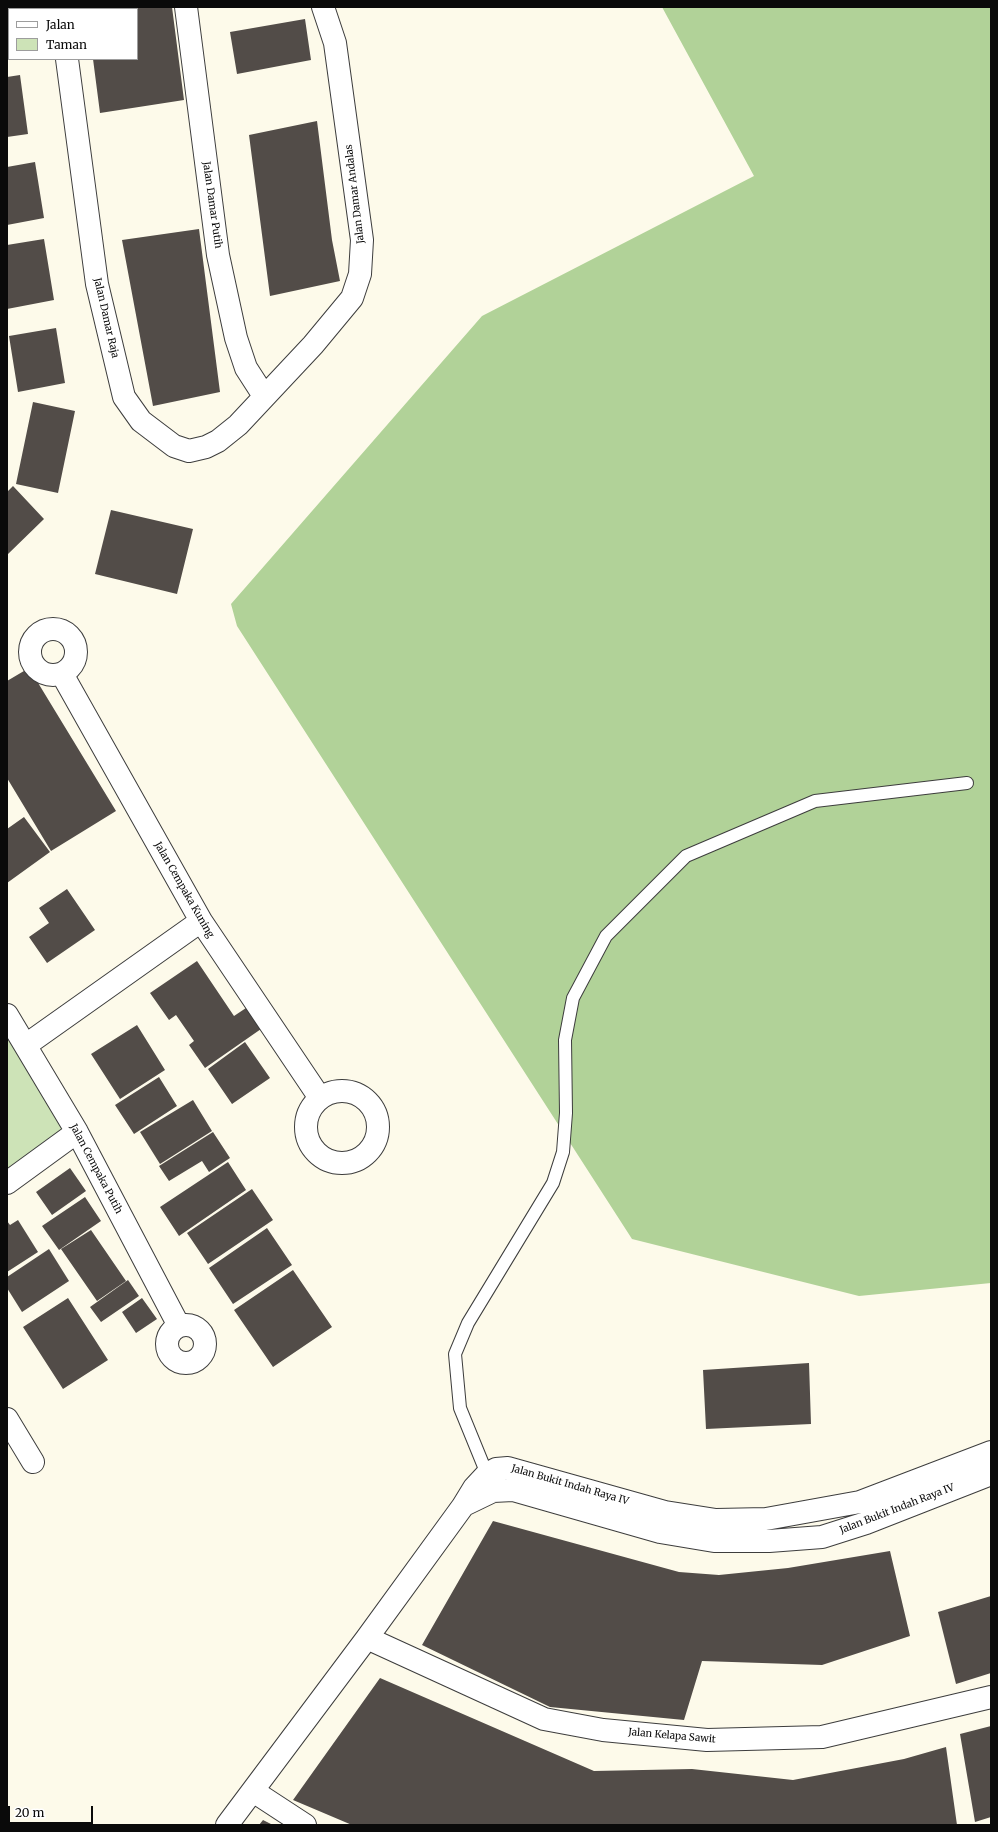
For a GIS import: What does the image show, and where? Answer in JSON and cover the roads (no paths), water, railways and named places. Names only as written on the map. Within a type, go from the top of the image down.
[{"type":"street","name":"Jalan Damar Putih","points":[[186,7],[218,255],[236,338],[246,368],[264,396]]},
{"type":"street","name":"Jalan Damar Andalas","points":[[264,396],[313,345],[352,298],[360,274],[362,240],[335,43],[323,7]]},
{"type":"street","name":"Jalan Damar Raja","points":[[67,60],[97,284],[124,397],[141,421],[174,446],[189,451],[206,447],[218,441],[238,425],[264,396]]},
{"type":"street","name":"Jalan Cempaka Kuning","points":[[62,674],[201,921],[320,1098]]},
{"type":"street","points":[[26,1045],[201,921]]},
{"type":"street","name":"Jalan Cempaka Putih","points":[[7,1015],[77,1132],[179,1326]]},
{"type":"street","points":[[7,1182],[77,1132]]},
{"type":"street","points":[[7,1419],[33,1462]]},
{"type":"street","name":"Jalan Bukit Indah Raya IV","points":[[367,1638],[463,1506],[490,1483],[496,1469],[508,1468],[665,1512],[716,1520],[766,1519],[860,1502],[991,1452]]},
{"type":"street","name":"Jalan Bukit Indah Raya IV","points":[[490,1483],[660,1532],[714,1541],[769,1541],[822,1537],[866,1523],[991,1474]]},
{"type":"street","points":[[227,1825],[367,1638]]},
{"type":"street","name":"Jalan Kelapa Sawit","points":[[367,1638],[544,1719],[603,1730],[685,1738],[707,1740],[822,1737],[991,1697]]},
{"type":"street","points":[[253,1791],[305,1825]]},
{"type":"lane","points":[[490,1483],[460,1408],[455,1354],[468,1323],[553,1183],[564,1152],[566,1113],[565,1040],[573,998],[606,936],[686,856],[815,801],[967,783]]}]
